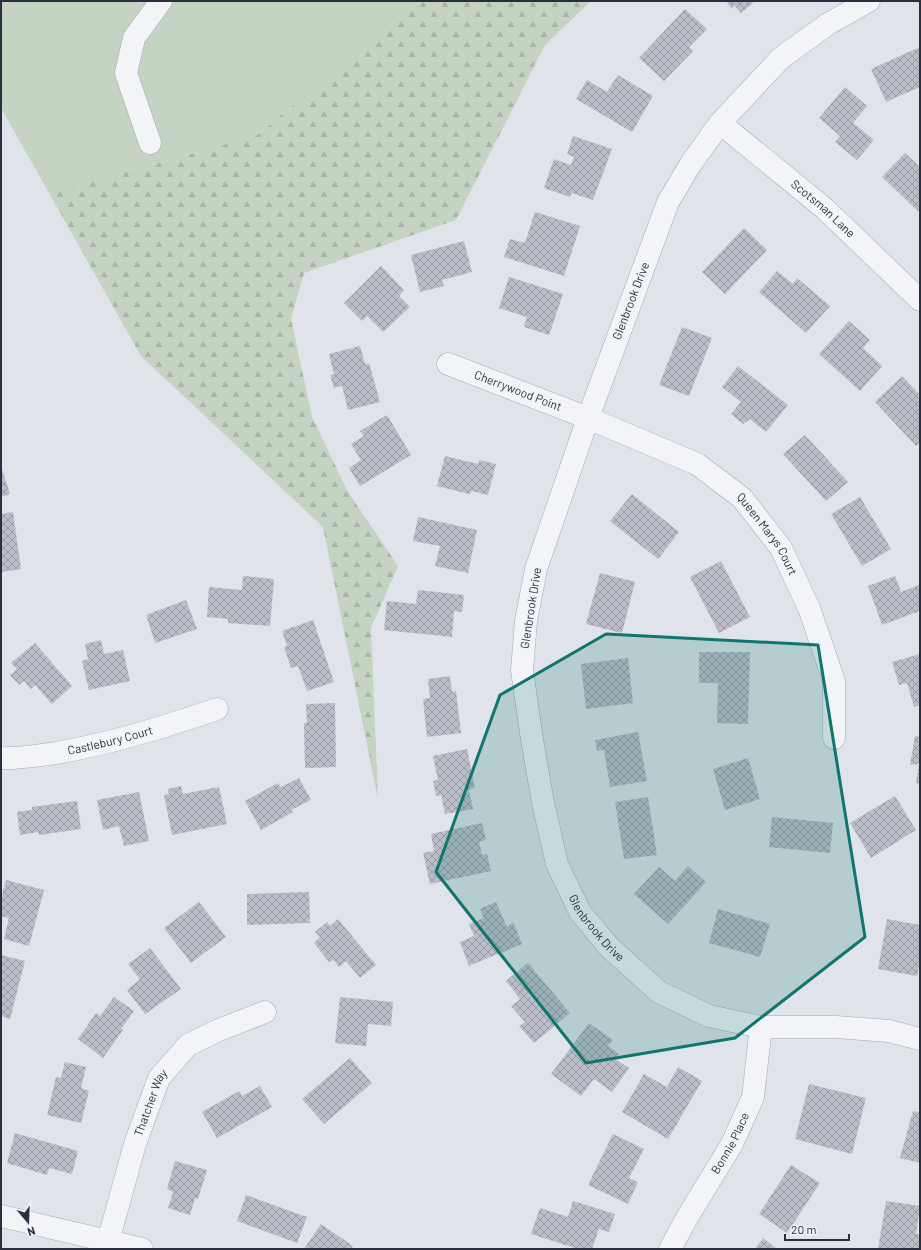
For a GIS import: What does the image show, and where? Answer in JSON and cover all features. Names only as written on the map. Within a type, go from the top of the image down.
[{"type":"street","points":[[150,143],[126,73],[134,38],[161,1]]},
{"type":"street","name":"Glenbrook Drive","points":[[869,1],[828,24],[781,58],[720,123],[690,165],[668,202],[588,418],[536,569],[526,621],[522,670],[533,749],[557,864],[580,912],[609,947],[659,992],[709,1016],[761,1027],[836,1027],[889,1031],[920,1039]]},
{"type":"street","name":"Scotsman Lane","points":[[720,123],[824,208],[920,300]]},
{"type":"street","name":"Cherrywood Point","points":[[448,364],[588,418]]},
{"type":"street","name":"Queen Marys Court","points":[[588,418],[697,464],[742,498],[781,548],[809,608],[834,681],[834,738]]},
{"type":"street","name":"Castlebury Court","points":[[1,758],[13,759],[78,750],[156,730],[217,709]]},
{"type":"street","name":"Thatcher Way","points":[[107,1245],[135,1144],[159,1078],[188,1045],[219,1030],[265,1012]]},
{"type":"street","name":"Bonnie Place","points":[[670,1249],[688,1216],[732,1144],[753,1098],[761,1027]]},
{"type":"street","points":[[1,1216],[107,1245],[142,1249]]},
{"type":"highlighted area","points":[[606,634],[818,645],[865,937],[735,1038],[586,1063],[436,872],[500,695]]},
{"type":"green space","points":[[1,1],[420,1],[256,136],[49,193],[1,108]]},
{"type":"green space","points":[[420,1],[591,1],[545,45],[456,220],[304,273],[291,319],[312,417],[348,492],[398,566],[371,628],[378,799],[323,527],[141,356],[49,193],[256,136]]},
{"type":"building","points":[[726,1],[753,1],[753,3],[741,13],[734,5],[732,9]]},
{"type":"building","points":[[685,9],[707,29],[689,47],[693,51],[664,81],[639,58]]},
{"type":"building","points":[[920,47],[920,87],[886,102],[871,69]]},
{"type":"building","points":[[618,75],[653,96],[632,132],[576,99],[587,80],[607,92]]},
{"type":"building","points":[[845,87],[867,106],[853,123],[874,140],[857,160],[835,142],[840,136],[819,118]]},
{"type":"building","points":[[573,136],[612,149],[593,200],[572,193],[570,197],[544,188],[554,159],[571,165],[574,157],[567,154]]},
{"type":"building","points":[[905,153],[920,167],[920,213],[882,177]]},
{"type":"building","points":[[535,212],[580,226],[564,276],[504,257],[510,239],[525,243]]},
{"type":"building","points":[[744,228],[767,250],[725,294],[702,272]]},
{"type":"building","points":[[464,241],[472,272],[442,280],[444,286],[420,292],[411,255]]},
{"type":"building","points":[[381,266],[404,290],[399,296],[410,307],[383,332],[367,316],[362,321],[344,303]]},
{"type":"building","points":[[777,271],[793,284],[797,278],[830,306],[806,333],[759,292]]},
{"type":"building","points":[[509,277],[563,294],[549,335],[524,327],[527,317],[499,308]]},
{"type":"building","points":[[849,321],[870,340],[863,348],[882,366],[860,391],[819,354]]},
{"type":"building","points":[[682,327],[712,338],[689,396],[659,385]]},
{"type":"building","points":[[360,346],[365,364],[369,363],[380,402],[348,410],[342,386],[334,388],[330,375],[334,374],[329,354]]},
{"type":"building","points":[[738,366],[788,405],[766,432],[750,419],[743,424],[731,414],[741,402],[722,387]]},
{"type":"building","points":[[902,376],[920,395],[920,405],[918,408],[920,410],[920,443],[916,446],[875,402]]},
{"type":"building","points":[[387,415],[411,455],[360,486],[349,468],[361,460],[351,444],[364,436],[360,431]]},
{"type":"building","points":[[805,435],[848,482],[826,501],[783,454]]},
{"type":"building","points":[[445,456],[478,464],[479,460],[496,464],[488,495],[472,491],[469,494],[437,486]]},
{"type":"building","points":[[1,466],[10,494],[1,497]]},
{"type":"building","points":[[632,494],[679,532],[658,559],[610,521]]},
{"type":"building","points":[[860,497],[891,549],[862,566],[831,514]]},
{"type":"building","points":[[13,512],[21,569],[1,572],[1,514]]},
{"type":"building","points":[[418,517],[477,530],[468,573],[435,566],[440,546],[413,541]]},
{"type":"building","points":[[721,561],[750,617],[719,633],[690,577]]},
{"type":"building","points":[[600,573],[635,582],[622,633],[586,624]]},
{"type":"building","points":[[243,576],[274,579],[270,626],[228,623],[228,619],[207,617],[209,587],[242,590]]},
{"type":"building","points":[[895,576],[901,592],[919,585],[920,611],[882,625],[868,586]]},
{"type":"building","points":[[418,590],[464,595],[462,612],[454,611],[452,637],[384,630],[387,601],[416,604]]},
{"type":"building","points":[[186,600],[197,629],[155,643],[146,615]]},
{"type":"building","points":[[313,620],[334,682],[307,691],[298,666],[291,668],[284,647],[287,646],[282,631]]},
{"type":"building","points":[[101,640],[104,654],[123,650],[130,681],[89,690],[82,661],[88,659],[85,644]]},
{"type":"building","points":[[35,643],[72,686],[52,704],[35,685],[31,689],[24,681],[19,685],[10,675],[17,669],[11,663]]},
{"type":"building","points":[[699,652],[750,652],[748,724],[717,723],[718,683],[699,683]]},
{"type":"building","points":[[920,654],[920,705],[914,707],[907,683],[899,685],[892,662]]},
{"type":"building","points":[[628,658],[633,703],[586,709],[581,664]]},
{"type":"building","points":[[450,676],[452,692],[456,691],[461,733],[427,737],[423,699],[430,698],[428,679]]},
{"type":"building","points":[[335,703],[336,767],[305,768],[304,723],[307,723],[306,704]]},
{"type":"building","points":[[638,732],[647,781],[610,787],[604,750],[597,751],[595,740]]},
{"type":"building","points":[[915,736],[920,737],[920,784],[916,783],[919,764],[910,765]]},
{"type":"building","points":[[467,749],[475,788],[469,790],[473,809],[445,814],[441,795],[436,796],[433,781],[438,780],[433,756]]},
{"type":"building","points":[[748,758],[760,799],[725,810],[713,769]]},
{"type":"building","points":[[299,778],[311,800],[291,810],[293,812],[261,830],[245,801],[278,783],[281,787]]},
{"type":"building","points":[[181,786],[183,794],[219,787],[227,824],[172,835],[164,795],[169,794],[168,789]]},
{"type":"building","points":[[139,792],[149,841],[124,846],[119,826],[103,830],[97,800]]},
{"type":"building","points":[[895,796],[916,830],[871,858],[850,823]]},
{"type":"building","points":[[648,797],[657,855],[624,859],[615,802]]},
{"type":"building","points":[[77,801],[81,829],[39,835],[38,832],[20,835],[17,812],[32,810],[32,807]]},
{"type":"building","points":[[772,817],[833,823],[830,853],[769,847]]},
{"type":"building","points":[[482,823],[486,840],[479,842],[482,855],[487,854],[491,871],[430,884],[423,853],[434,851],[431,834]]},
{"type":"building","points":[[688,866],[706,882],[668,924],[634,894],[659,867],[675,881]]},
{"type":"building","points":[[6,880],[44,890],[29,946],[4,939],[9,918],[1,916],[1,899]]},
{"type":"building","points":[[309,892],[310,923],[247,925],[247,894]]},
{"type":"building","points":[[199,902],[226,937],[191,963],[164,928]]},
{"type":"building","points":[[496,902],[507,927],[513,922],[522,944],[469,966],[460,942],[474,936],[469,924],[484,918],[480,909]]},
{"type":"building","points":[[718,909],[770,924],[760,957],[709,943]]},
{"type":"building","points":[[338,919],[376,965],[360,978],[346,961],[339,967],[334,960],[329,962],[314,943],[320,937],[315,932],[327,922],[330,926]]},
{"type":"building","points":[[887,919],[920,925],[920,960],[917,976],[878,969]]},
{"type":"building","points":[[150,948],[181,989],[145,1014],[127,990],[140,979],[128,964]]},
{"type":"building","points":[[1,955],[25,961],[10,1019],[1,1016]]},
{"type":"building","points":[[528,963],[570,1013],[534,1043],[519,1026],[525,1022],[511,1006],[520,999],[506,981]]},
{"type":"building","points":[[114,997],[134,1011],[121,1029],[123,1030],[103,1058],[78,1039],[96,1013],[100,1016]]},
{"type":"building","points":[[340,997],[393,1002],[391,1026],[368,1024],[366,1046],[335,1043]]},
{"type":"building","points":[[589,1023],[613,1040],[608,1046],[619,1054],[615,1059],[629,1068],[612,1092],[594,1079],[581,1096],[551,1074]]},
{"type":"building","points":[[350,1058],[372,1083],[324,1124],[302,1099]]},
{"type":"building","points":[[65,1062],[86,1067],[81,1088],[89,1091],[81,1123],[47,1115],[56,1077],[61,1078]]},
{"type":"building","points":[[678,1067],[702,1081],[668,1139],[622,1112],[644,1074],[667,1087]]},
{"type":"building","points":[[809,1084],[866,1098],[852,1154],[795,1139]]},
{"type":"building","points":[[260,1086],[272,1107],[217,1138],[202,1112],[239,1091],[242,1096]]},
{"type":"building","points":[[913,1111],[920,1112],[920,1163],[900,1158]]},
{"type":"building","points":[[15,1133],[78,1151],[72,1174],[49,1168],[47,1175],[7,1163]]},
{"type":"building","points":[[613,1134],[644,1149],[629,1178],[638,1182],[628,1204],[588,1185]]},
{"type":"building","points":[[175,1161],[207,1170],[198,1199],[195,1198],[190,1215],[168,1208],[173,1192],[167,1189]]},
{"type":"building","points":[[791,1165],[820,1183],[787,1233],[759,1214]]},
{"type":"building","points":[[246,1195],[307,1217],[297,1243],[237,1221]]},
{"type":"building","points":[[573,1201],[615,1214],[609,1232],[599,1229],[592,1249],[578,1249],[531,1234],[540,1208],[568,1217]]},
{"type":"building","points":[[886,1201],[920,1206],[916,1234],[920,1234],[919,1249],[878,1249]]},
{"type":"building","points":[[321,1224],[353,1246],[351,1249],[304,1249]]},
{"type":"building","points":[[763,1238],[777,1249],[755,1249]]}]
